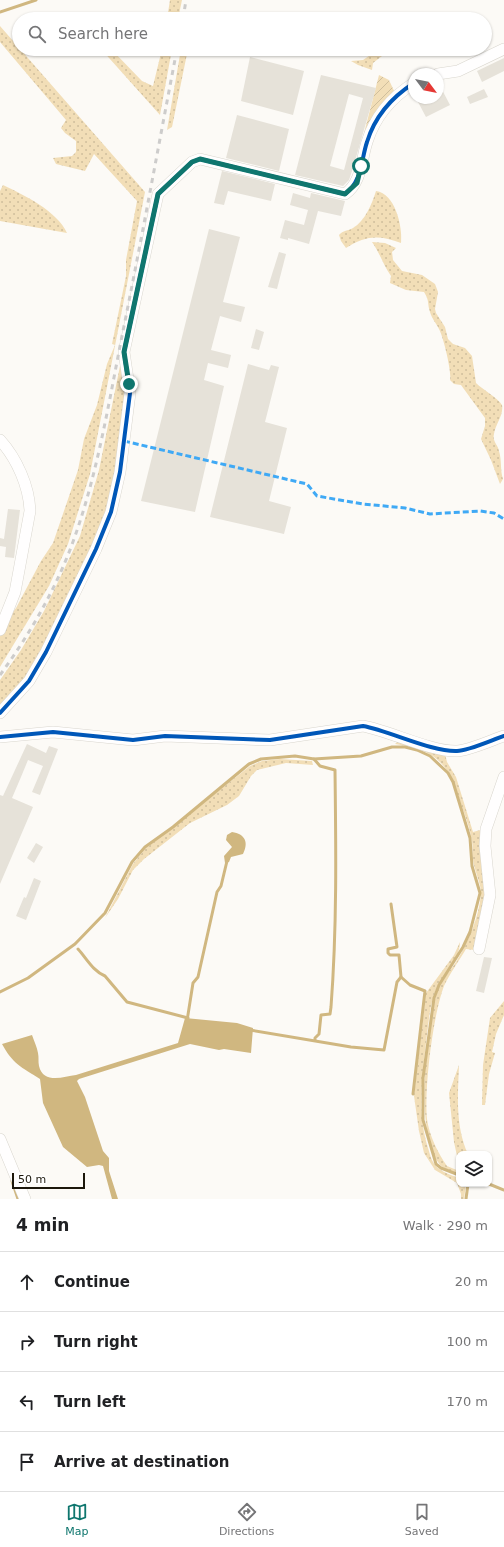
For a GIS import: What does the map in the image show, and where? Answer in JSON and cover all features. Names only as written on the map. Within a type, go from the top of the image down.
[{"type":"street","points":[[492,55],[504,49]]},
{"type":"street","points":[[444,73],[458,71],[489,56]]},
{"type":"street","points":[[0,713],[29,681],[46,652],[96,549],[111,512],[120,472],[130,393],[124,352],[158,194],[192,162],[200,159],[345,194],[357,183],[367,142],[385,108],[396,95],[408,87]]},
{"type":"street","points":[[0,440],[8,449],[18,468],[30,498],[30,511],[14,592],[0,630]]},
{"type":"street","points":[[0,736],[53,732],[133,740],[165,736],[270,740],[363,726],[378,729],[440,749],[457,751],[504,736]]},
{"type":"street","points":[[478,949],[490,895],[485,846],[486,829],[504,777]]},
{"type":"street","points":[[0,1139],[25,1199]]},
{"type":"shaded area","points":[[170,0],[182,0],[179,12],[168,12]]},
{"type":"shaded area","points":[[0,26],[12,40],[12,56],[26,56],[145,192],[90,474],[68,544],[49,586],[0,667],[0,635],[6,621],[16,608],[41,561],[53,543],[78,470],[84,439],[97,405],[107,364],[115,345],[112,344],[126,276],[126,260],[137,201],[94,154],[85,171],[56,164],[53,158],[72,156],[76,152],[76,141],[61,128],[66,120],[0,42]]},
{"type":"shaded area","points":[[107,56],[118,56],[142,81],[153,86],[160,56],[171,56],[160,115]]},
{"type":"shaded area","points":[[180,56],[187,56],[172,127],[167,130]]},
{"type":"shaded area","points":[[369,56],[382,56],[373,63],[372,70],[351,61],[363,60]]},
{"type":"shaded area","points":[[379,75],[389,80],[395,93],[362,141]]},
{"type":"shaded area","points":[[3,185],[39,204],[56,218],[67,233],[0,221],[0,191]]},
{"type":"shaded area","points":[[376,191],[383,193],[393,204],[401,228],[401,243],[393,240],[373,238],[360,241],[346,248],[339,235],[342,232],[353,228],[361,221],[370,207]]},
{"type":"shaded area","points":[[372,242],[385,243],[396,248],[392,252],[393,260],[402,271],[422,275],[435,284],[438,292],[435,309],[445,327],[448,339],[453,344],[465,348],[472,356],[476,383],[497,399],[502,405],[502,412],[494,436],[494,441],[500,458],[503,479],[500,484],[481,439],[485,426],[485,418],[461,385],[454,384],[450,380],[443,339],[429,309],[426,295],[424,292],[406,290],[390,283],[391,276]]},
{"type":"shaded area","points":[[122,356],[128,393],[109,512],[28,680],[0,710],[0,680],[21,650],[44,611],[80,536],[99,470]]},
{"type":"shaded area","points":[[401,738],[445,754],[447,762],[456,777],[473,832],[484,829],[486,899],[474,950],[466,949],[444,986],[436,1015],[428,1071],[426,1106],[430,1131],[437,1150],[447,1166],[456,1170],[456,1172],[447,1169],[438,1162],[431,1147],[426,1126],[425,1076],[426,1050],[434,1003],[439,987],[456,962],[469,938],[478,912],[481,891],[474,863],[470,831],[456,790],[446,769],[431,755],[410,747],[395,744]]},
{"type":"shaded area","points":[[280,759],[312,761],[313,765],[286,763],[257,770],[251,776],[239,796],[227,805],[190,823],[144,859],[133,870],[118,899],[105,918],[133,864],[145,849],[250,766],[262,761]]},
{"type":"shaded area","points":[[232,832],[245,839],[246,846],[243,854],[231,857],[229,862],[225,863],[224,856],[232,847],[226,840],[227,835]]},
{"type":"shaded area","points":[[460,942],[459,949],[453,963],[439,984],[432,1003],[423,1070],[421,1109],[422,1122],[432,1161],[440,1170],[456,1177],[456,1182],[435,1170],[424,1153],[414,1096],[426,993],[454,955]]},
{"type":"shaded area","points":[[504,1001],[504,1015],[496,1034],[492,1052],[495,1053],[489,1074],[485,1105],[482,1105],[483,1065],[490,1018]]},
{"type":"shaded area","points":[[185,1018],[237,1023],[253,1028],[251,1053],[224,1049],[219,1050],[190,1044],[79,1079],[77,1081],[85,1097],[103,1151],[109,1158],[109,1171],[118,1199],[112,1199],[103,1166],[99,1165],[87,1167],[63,1147],[43,1103],[40,1079],[14,1061],[2,1044],[32,1035],[38,1051],[41,1072],[49,1077],[60,1078],[76,1075],[178,1043]]},
{"type":"shaded area","points":[[459,1065],[459,1121],[467,1151],[456,1151],[449,1093]]},
{"type":"shaded area","points":[[458,1187],[466,1187],[464,1199],[461,1199]]},
{"type":"building","points":[[250,57],[304,71],[293,115],[241,101]]},
{"type":"building","points":[[504,58],[504,71],[482,82],[477,71]]},
{"type":"building","points":[[321,75],[376,88],[349,180],[343,186],[295,175]],"holes":[[[349,94],[363,98],[344,170],[330,166]]]},
{"type":"building","points":[[484,89],[488,97],[470,104],[467,97]]},
{"type":"building","points":[[444,94],[450,105],[426,117],[419,104],[444,104]]},
{"type":"building","points":[[237,115],[289,129],[279,171],[226,158]]},
{"type":"building","points":[[222,171],[275,184],[271,201],[228,191],[224,205],[214,203]]},
{"type":"building","points":[[293,193],[310,198],[311,193],[345,201],[341,216],[318,211],[309,244],[288,238],[288,240],[280,238],[285,220],[304,225],[308,210],[290,205]]},
{"type":"building","points":[[209,229],[240,237],[223,302],[245,307],[241,322],[220,316],[211,350],[231,355],[228,368],[208,363],[204,380],[224,386],[195,512],[141,501]]},
{"type":"building","points":[[279,252],[286,254],[277,289],[268,287]]},
{"type":"building","points":[[256,329],[264,332],[259,350],[251,348]]},
{"type":"building","points":[[248,364],[269,370],[271,365],[279,367],[265,422],[287,428],[269,501],[291,507],[284,534],[210,517]]},
{"type":"building","points":[[8,509],[20,510],[14,558],[5,557],[6,547],[0,546],[0,538],[4,539]]},
{"type":"building","points":[[27,744],[46,753],[49,746],[58,749],[40,795],[32,792],[43,766],[28,760],[12,798],[33,807],[0,884],[0,795],[3,796]]},
{"type":"building","points":[[36,843],[43,847],[34,863],[27,858]]},
{"type":"building","points":[[34,878],[41,881],[26,920],[16,916],[24,897],[26,898]]},
{"type":"building","points":[[484,957],[492,958],[484,993],[476,991]]},
{"type":"waterway","points":[[0,12],[36,0]]},
{"type":"waterway","points":[[0,992],[28,978],[75,944],[105,913],[132,862],[145,847],[173,827],[249,764],[261,759],[295,756],[314,759],[361,756],[392,747],[405,747],[417,750],[430,756],[448,773],[453,782],[470,838],[472,866],[480,893],[470,932],[463,947],[439,985],[434,998],[423,1078],[423,1120],[436,1164],[441,1168],[456,1174]]},
{"type":"waterway","points":[[314,759],[320,766],[335,770],[336,859],[331,1007],[330,1014],[321,1015],[319,1034],[315,1040]]},
{"type":"waterway","points":[[187,1021],[193,983],[198,977],[217,892],[221,886],[227,861]]},
{"type":"waterway","points":[[391,904],[397,947],[388,949],[388,953],[390,955],[399,955],[401,977]]},
{"type":"waterway","points":[[78,949],[94,968],[105,976],[127,1002],[188,1018]]},
{"type":"waterway","points":[[250,1030],[351,1047],[384,1050],[397,982],[401,977],[410,985],[425,991],[413,1094]]},
{"type":"waterway","points":[[12,1181],[18,1199]]},
{"type":"waterway","points":[[492,1185],[504,1190]]},
{"type":"waterway","points":[[466,1199],[468,1187]]},
{"type":"railway","points":[[184,12],[186,0]]},
{"type":"railway","points":[[0,675],[32,627],[51,592],[74,539],[90,488],[108,410],[176,56]]},
{"type":"marked path","points":[[124,441],[307,484],[317,496],[363,504],[405,508],[430,514],[480,511],[494,513],[504,519]]},
{"type":"cycle path","points":[[0,713],[29,681],[46,652],[96,549],[111,512],[120,472],[130,393],[124,352],[158,194],[192,162],[200,159],[345,194],[351,189],[358,177],[367,142],[375,124],[385,108],[398,94],[408,87]]},
{"type":"cycle path","points":[[0,737],[53,732],[133,740],[165,736],[270,740],[363,726],[386,732],[423,745],[447,750],[462,751],[504,736]]},
{"type":"route","points":[[129,384],[124,352],[158,194],[192,162],[200,159],[317,186],[345,194],[357,183],[361,166]]}]
